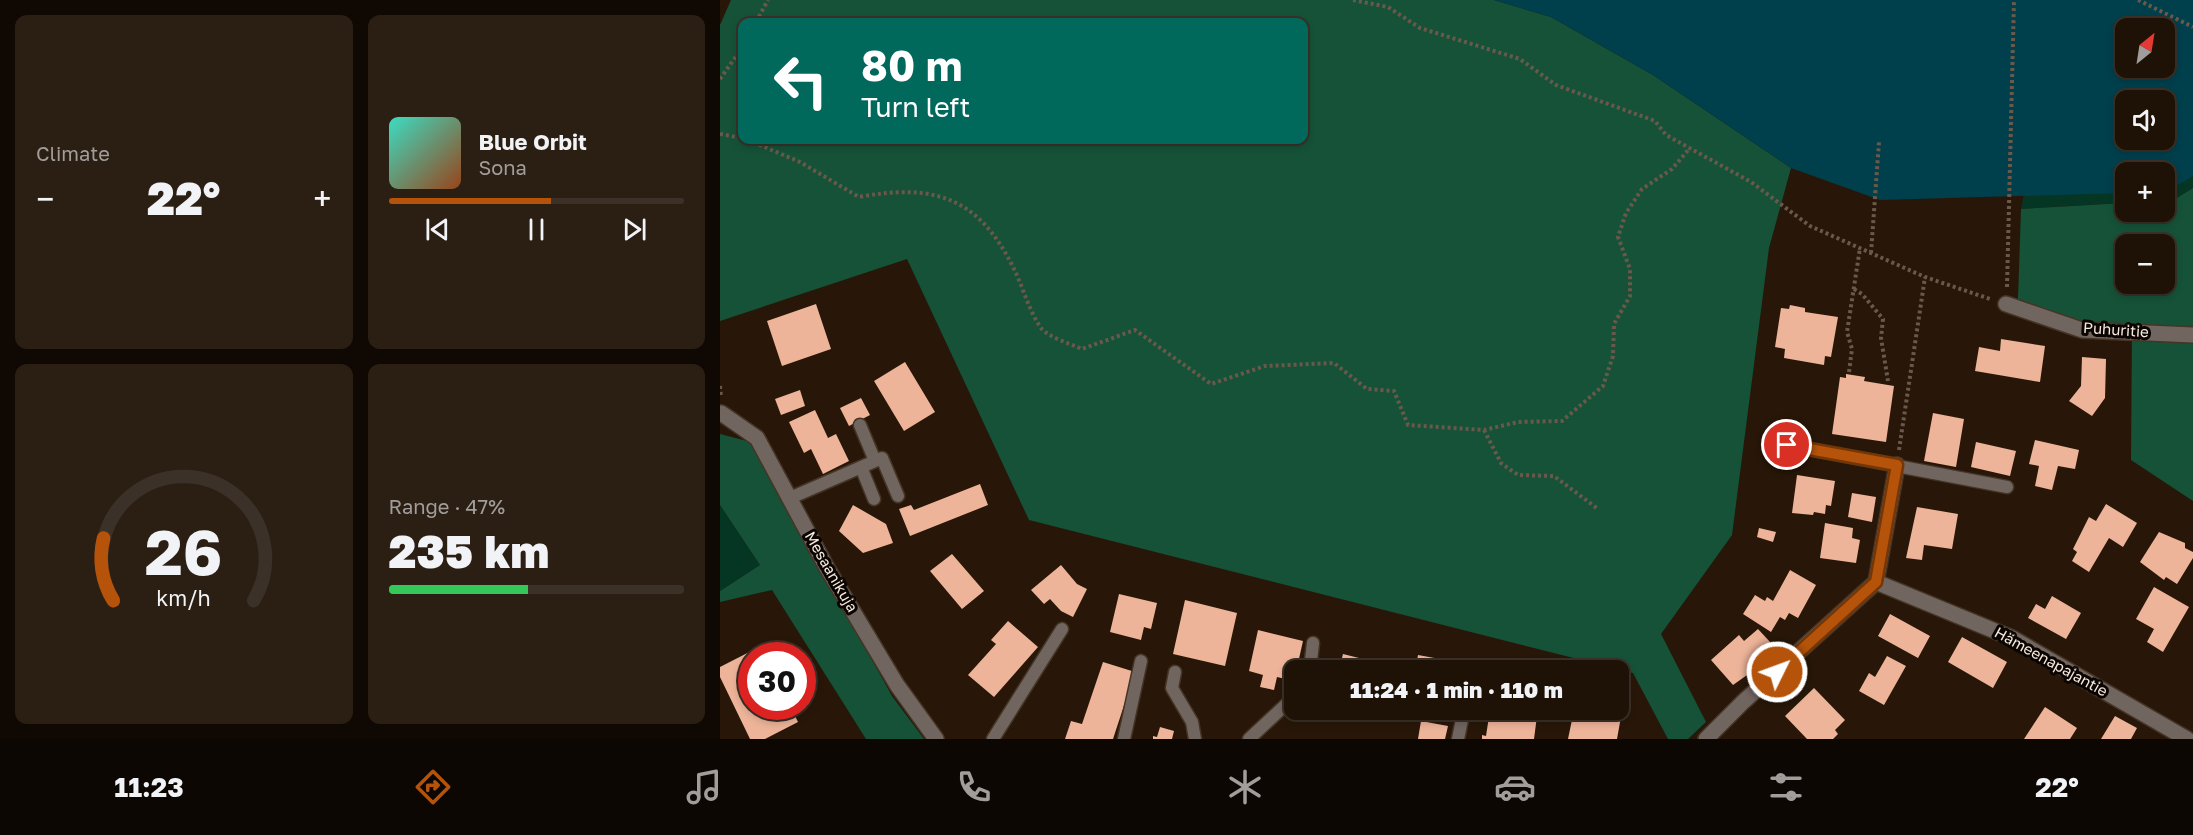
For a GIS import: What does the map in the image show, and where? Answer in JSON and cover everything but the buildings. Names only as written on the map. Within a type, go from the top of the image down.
[{"type":"street","name":"Puhuritie","points":[[2006,304],[2082,330],[2193,335]]},
{"type":"street","name":"Mesaanikuja","points":[[721,413],[757,438],[827,568],[897,685],[936,739]]},
{"type":"street","points":[[1706,739],[1743,702],[1876,582],[1897,465]]},
{"type":"street","name":"Hämeenapajantie","points":[[1876,582],[2012,638],[2187,739]]},
{"type":"lane","points":[[860,425],[875,461]]},
{"type":"lane","points":[[1787,445],[2007,487]]},
{"type":"lane","points":[[790,498],[882,458],[898,496]]},
{"type":"lane","points":[[861,467],[874,499]]},
{"type":"lane","points":[[993,739],[1062,629]]},
{"type":"lane","points":[[1311,660],[1313,644]]},
{"type":"lane","points":[[1124,739],[1141,661]]},
{"type":"lane","points":[[1175,672],[1172,688],[1192,722],[1195,739]]},
{"type":"lane","points":[[1249,739],[1284,706]]},
{"type":"lane","points":[[1458,739],[1462,720]]},
{"type":"path","points":[[758,18],[768,0]]},
{"type":"path","points":[[1353,0],[1388,7],[1420,28],[1520,59],[1556,85],[1654,121],[1666,135],[1751,182],[1810,226],[1925,278],[2006,304],[2014,0]]},
{"type":"path","points":[[2138,0],[2193,27]]},
{"type":"path","points":[[720,79],[738,54]]},
{"type":"path","points":[[720,134],[738,137]]},
{"type":"path","points":[[1871,253],[1879,142]]},
{"type":"path","points":[[757,144],[800,162],[859,197],[887,192],[928,192],[966,206],[995,235],[1042,330],[1082,349],[1135,330],[1211,384],[1265,366],[1334,363],[1367,389],[1394,391],[1408,425],[1484,430],[1518,422],[1562,421],[1603,386],[1613,356],[1614,324],[1630,296],[1630,269],[1618,237],[1626,213],[1642,189],[1672,169],[1690,148]]},
{"type":"path","points":[[1849,372],[1852,348],[1847,332],[1860,248]]},
{"type":"path","points":[[1897,465],[1925,278]]},
{"type":"path","points":[[1854,289],[1862,294],[1883,319],[1881,338],[1888,381]]},
{"type":"path","points":[[1484,430],[1501,463],[1518,475],[1554,476],[1598,509]]},
{"type":"green space","points":[[731,0],[1494,0],[1551,17],[1653,75],[1791,168],[1769,248],[1732,535],[1661,634],[1706,722],[1688,739],[1668,739],[1633,673],[1629,672],[1629,660],[1582,660],[1029,520],[907,259],[720,321],[720,25]]},
{"type":"green space","points":[[2193,37],[2193,188],[2175,199],[2175,162],[2115,162],[2115,204],[2021,209],[2026,183],[2132,150],[2175,150],[2175,90],[2169,90]]},
{"type":"green space","points":[[2193,188],[2193,501],[2131,460],[2132,325],[2083,322],[2018,299],[2021,209],[2115,204],[2115,222],[2175,222],[2175,199]]},
{"type":"green space","points":[[720,434],[751,442],[892,696],[924,739],[866,739],[816,660],[816,642],[805,642],[772,590],[720,602],[720,591],[760,565],[720,505]]},
{"type":"green space","points":[[720,505],[760,565],[720,591]]},
{"type":"water","points":[[1494,0],[2193,0],[2193,176],[2175,187],[2175,162],[2115,162],[2115,193],[1880,200],[1791,168],[1653,75],[1551,17]]},
{"type":"route","points":[[1777,672],[1876,582],[1897,465],[1787,445]]}]
